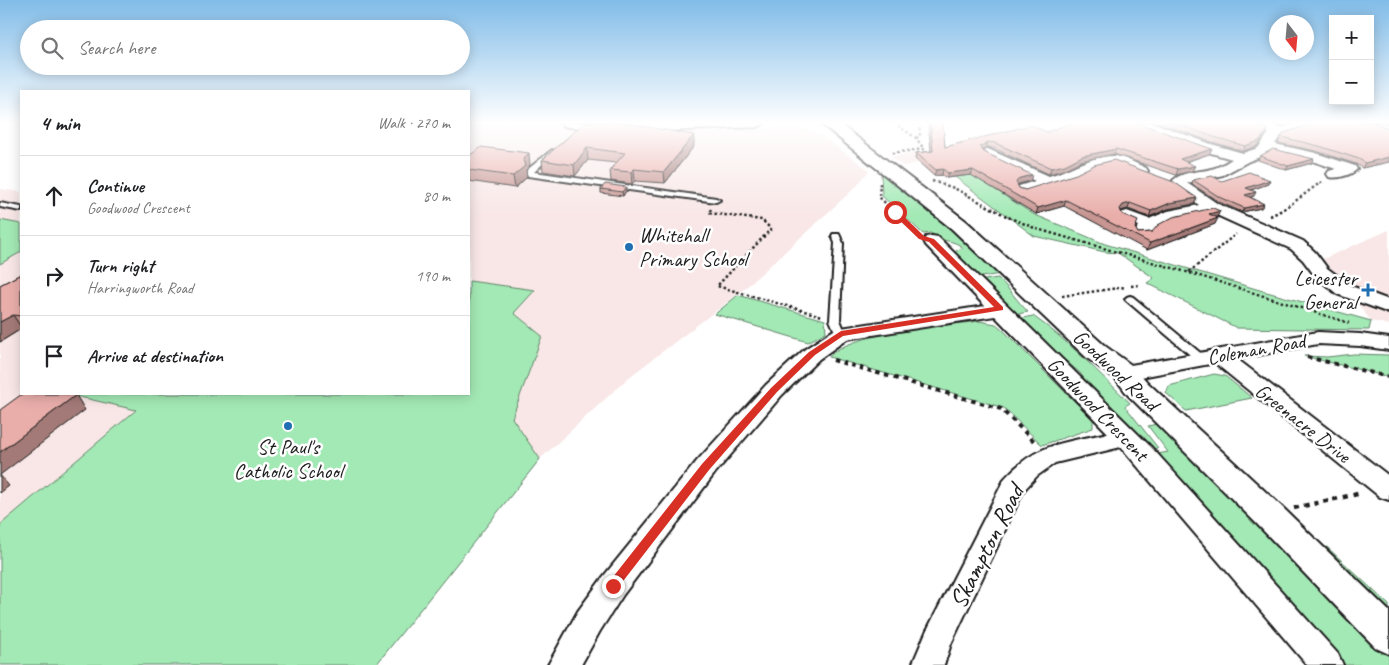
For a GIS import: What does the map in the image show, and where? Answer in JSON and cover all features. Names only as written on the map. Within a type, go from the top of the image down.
[{"type":"street","name":"Goodwood Road","points":[[866,153],[959,226],[1096,352],[1125,373],[1138,390],[1268,514],[1389,636]]},
{"type":"street","points":[[988,153],[1046,181]]},
{"type":"street","points":[[1101,153],[1113,160],[1167,179],[1212,207],[1278,235],[1296,245],[1309,256],[1320,272],[1344,290],[1389,306]]},
{"type":"street","points":[[1227,153],[1244,158]]},
{"type":"street","points":[[1167,179],[1183,179],[1218,172],[1257,153]]},
{"type":"street","points":[[1298,153],[1350,169],[1334,174]]},
{"type":"street","points":[[1024,189],[1069,175],[1086,166],[1113,160]]},
{"type":"street","points":[[1127,216],[1146,229],[1156,221],[1212,207]]},
{"type":"street","name":"Goodwood Crescent","points":[[932,241],[1126,437],[1188,505],[1327,665]]},
{"type":"street","points":[[564,665],[589,621],[613,586],[706,467],[774,390],[838,327],[1000,309]]},
{"type":"street","name":"Coleman Road","points":[[1125,373],[1318,338],[1360,340],[1389,344]]},
{"type":"street","name":"Greenacre Drive","points":[[1209,357],[1388,489]]},
{"type":"street","name":"Skampton Road","points":[[928,665],[937,642],[1014,485],[1028,469],[1048,456],[1126,437]]},
{"type":"lane","points":[[551,153],[530,172],[531,174],[716,200]]},
{"type":"lane","points":[[0,205],[20,209]]},
{"type":"lane","points":[[836,236],[839,243],[838,327]]},
{"type":"lane","points":[[1130,299],[1209,357]]},
{"type":"path","points":[[904,153],[874,159],[880,171],[879,197],[922,237],[932,241]]},
{"type":"path","points":[[1189,272],[1250,223],[1281,211],[1291,202],[1334,174]]},
{"type":"path","points":[[932,181],[954,188],[1008,217],[1037,228],[1189,272],[1351,324]]},
{"type":"path","points":[[716,200],[708,213],[762,220],[771,229],[717,286],[838,327]]},
{"type":"path","points":[[1039,299],[1140,284]]},
{"type":"path","points":[[812,354],[1001,410],[1008,414],[1048,456]]},
{"type":"path","points":[[1304,356],[1389,377]]},
{"type":"path","points":[[1268,514],[1388,489]]},
{"type":"shaded area","name":"St Paul's Catholic School","points":[[470,153],[845,153],[869,170],[858,185],[743,290],[628,378],[540,459],[376,665],[0,665],[0,189],[20,192],[20,395],[470,395]]},
{"type":"shaded area","points":[[925,153],[936,160],[903,166],[891,157]]},
{"type":"shaded area","name":"Leicester General","points":[[1389,230],[1389,325],[1371,321],[1323,259]]},
{"type":"green space","points":[[949,160],[1033,214],[1105,244],[1371,321],[1369,330],[1237,328],[1147,283],[1154,278],[1118,253],[1105,252],[1034,236],[935,162]]},
{"type":"green space","points":[[881,172],[885,172],[934,211],[1001,274],[975,278],[954,255],[957,250],[963,248],[955,243],[939,239],[931,233],[923,234],[882,196]]},
{"type":"green space","points":[[0,220],[20,224],[20,253],[0,264]]},
{"type":"green space","points":[[998,278],[1028,312],[1012,315],[978,281]]},
{"type":"green space","name":"St Paul's Catholic School","points":[[470,281],[535,290],[514,313],[542,336],[512,418],[540,459],[376,665],[0,665],[0,525],[136,410],[71,395],[470,395]]},
{"type":"green space","points":[[738,295],[825,320],[826,332],[808,342],[715,314]]},
{"type":"green space","points":[[1033,316],[1071,347],[1130,403],[1125,406],[1158,448],[1147,450],[1102,403],[1080,373],[1017,319]]},
{"type":"green space","points":[[979,321],[996,324],[1002,329],[1093,420],[1093,428],[1042,445],[1004,408],[829,357],[840,348],[876,336]]},
{"type":"green space","points":[[1354,354],[1389,355],[1389,377],[1304,356],[1327,357]]},
{"type":"green space","points":[[1214,374],[1225,376],[1252,398],[1186,411],[1166,393],[1169,386]]},
{"type":"green space","points":[[1161,423],[1389,654],[1389,665],[1344,665],[1274,592],[1152,455],[1168,452],[1148,426]]},
{"type":"green space","points":[[1327,547],[1389,605],[1389,618],[1319,549]]},
{"type":"building","points":[[473,153],[529,153],[523,160],[525,166],[513,176],[470,170],[470,155]]},
{"type":"building","points":[[550,153],[583,153],[574,165],[542,160]]},
{"type":"building","points":[[625,153],[679,153],[664,172],[634,169],[631,172],[610,170]]},
{"type":"building","points":[[916,153],[986,153],[1032,175],[1020,178],[1016,182],[1019,188],[1025,190],[1076,174],[1094,165],[1114,160],[1174,182],[1197,198],[1170,203],[1151,211],[1130,203],[1123,205],[1120,209],[1122,214],[1138,221],[1135,228],[1138,233],[1152,232],[1158,225],[1173,217],[1213,208],[1220,211],[1209,214],[1218,218],[1150,243],[1066,200],[1038,208],[973,170],[948,173],[943,169],[936,170]]},
{"type":"building","points":[[1017,153],[1096,153],[1082,156],[1065,165],[1051,168]]},
{"type":"building","points":[[1129,153],[1199,153],[1180,159],[1195,166],[1178,169]]},
{"type":"building","points":[[1266,153],[1290,153],[1314,159],[1288,166],[1260,156]]},
{"type":"building","points":[[1341,153],[1389,153],[1389,157],[1365,163]]},
{"type":"building","points":[[1249,172],[1270,180],[1246,188],[1256,192],[1245,195],[1264,204],[1244,208],[1221,198],[1193,180],[1212,176],[1222,181]]},
{"type":"building","points":[[605,184],[626,187],[622,192],[601,189]]},
{"type":"building","points":[[20,275],[20,316],[13,315],[0,322],[0,285]]},
{"type":"building","points":[[21,395],[76,395],[0,452],[0,410]]},
{"type":"place","name":"Whitehall Primary School","points":[[629,247]]},
{"type":"place","name":"Leicester General","points":[[1368,290]]},
{"type":"place","name":"St Paul's Catholic School","points":[[288,426]]},
{"type":"route","points":[[613,586],[706,467],[774,390],[812,354],[841,334],[1000,309],[932,241],[922,237],[895,212]]}]
